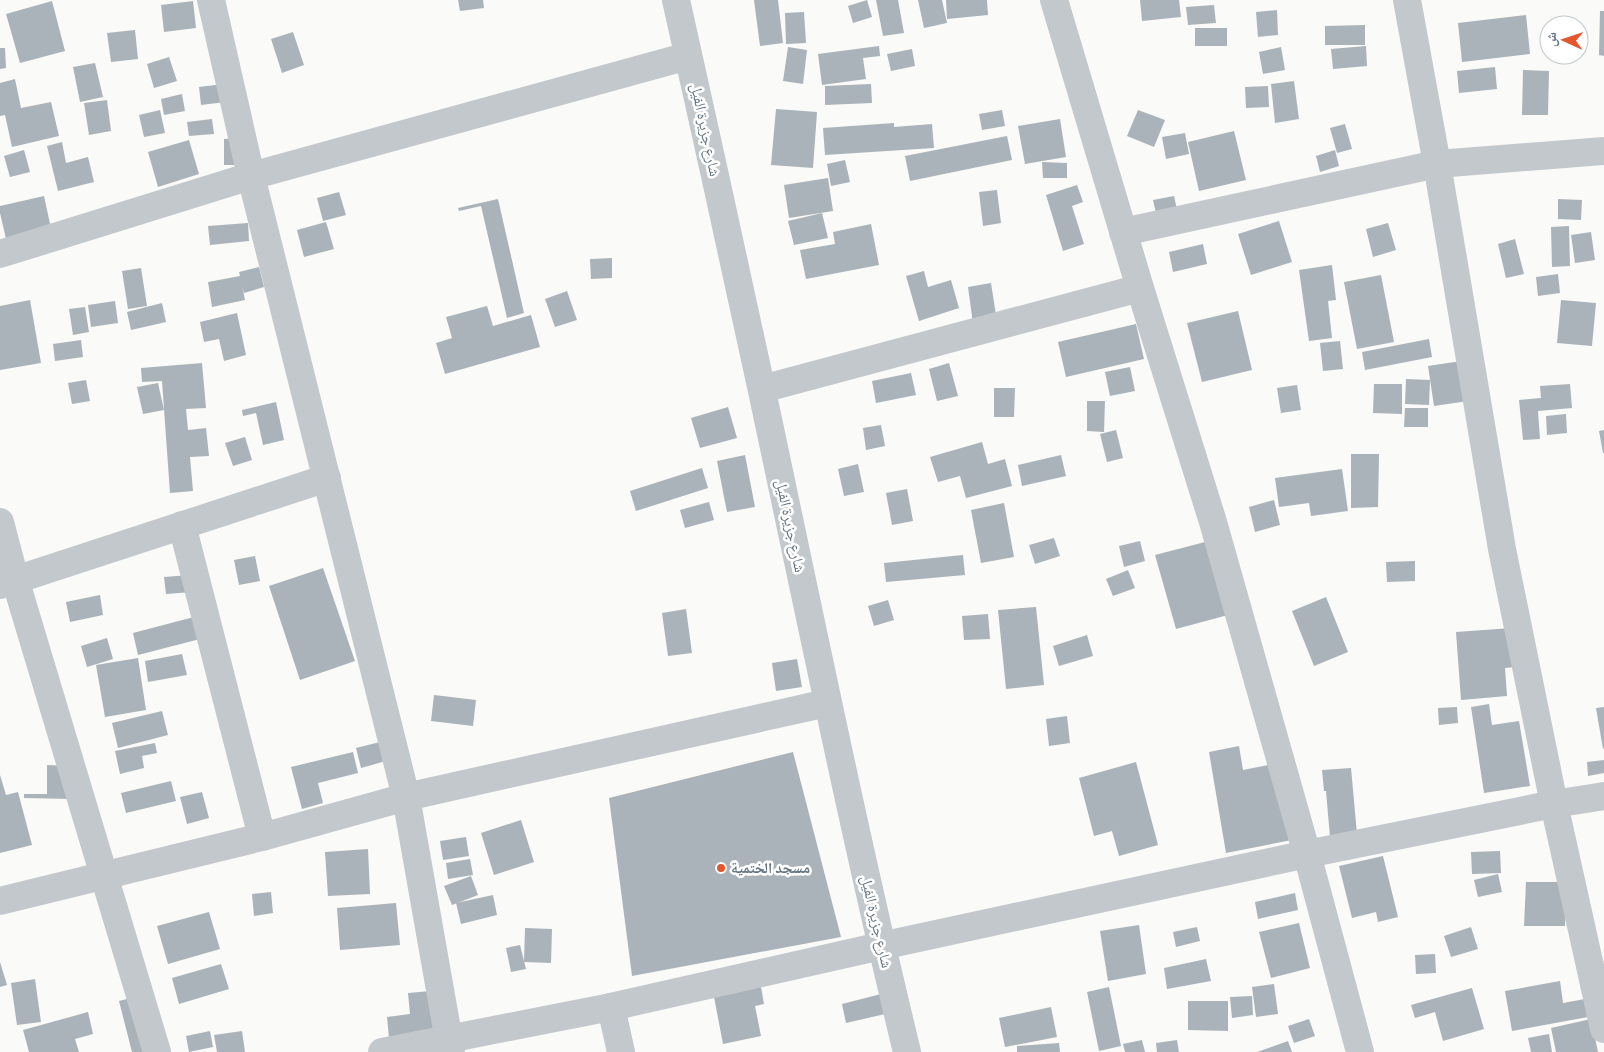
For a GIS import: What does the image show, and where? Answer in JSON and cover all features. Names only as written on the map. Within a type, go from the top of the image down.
[{"type":"street","points":[[211,0],[251,176],[406,797],[450,1045]]},
{"type":"street","name":"شارع جزيرة الفيل","points":[[676,0],[762,389],[827,703],[881,946],[907,1052]]},
{"type":"street","points":[[1054,0],[1140,288],[1213,522],[1307,854],[1360,1052]]},
{"type":"street","points":[[1407,0],[1438,164],[1502,549],[1554,804],[1604,1030]]},
{"type":"street","points":[[0,254],[251,176],[688,56]]},
{"type":"street","points":[[1123,232],[1438,164],[1604,151]]},
{"type":"street","points":[[762,389],[1140,288]]},
{"type":"street","points":[[8,582],[326,478]]},
{"type":"street","points":[[0,522],[8,582],[104,876],[157,1052]]},
{"type":"street","points":[[182,525],[262,837]]},
{"type":"street","points":[[0,901],[262,837],[406,797],[827,703]]},
{"type":"street","points":[[382,1052],[450,1045],[881,946],[1307,854],[1554,804],[1604,796]]},
{"type":"street","points":[[610,1007],[621,1052]]},
{"type":"building","points":[[458,0],[483,0],[484,8],[460,11]]},
{"type":"building","points":[[754,0],[778,0],[783,43],[760,46]]},
{"type":"building","points":[[867,0],[872,17],[853,23],[848,6]]},
{"type":"building","points":[[876,0],[898,0],[904,33],[883,36]]},
{"type":"building","points":[[918,0],[942,0],[947,23],[924,28]]},
{"type":"building","points":[[946,0],[987,0],[988,15],[947,19]]},
{"type":"building","points":[[1140,0],[1179,0],[1181,17],[1142,21]]},
{"type":"building","points":[[52,1],[65,51],[20,63],[6,14]]},
{"type":"building","points":[[193,1],[196,28],[164,32],[161,5]]},
{"type":"building","points":[[1214,5],[1216,23],[1188,25],[1186,7]]},
{"type":"building","points":[[1277,10],[1278,35],[1258,37],[1256,12]]},
{"type":"building","points":[[1600,11],[1604,11],[1604,56],[1599,55]]},
{"type":"building","points":[[804,12],[806,43],[786,44],[785,13]]},
{"type":"building","points":[[1526,15],[1530,54],[1462,62],[1458,23]]},
{"type":"building","points":[[1365,25],[1365,45],[1325,45],[1325,26]]},
{"type":"building","points":[[1195,28],[1227,28],[1227,46],[1195,46]]},
{"type":"building","points":[[135,30],[138,59],[111,62],[107,33]]},
{"type":"building","points":[[293,32],[304,65],[282,73],[271,39]]},
{"type":"building","points":[[879,46],[880,56],[863,58],[866,79],[822,85],[818,54]]},
{"type":"building","points":[[1366,46],[1367,66],[1333,69],[1331,49]]},
{"type":"building","points":[[788,47],[807,50],[803,84],[783,81]]},
{"type":"building","points":[[1281,47],[1285,70],[1263,74],[1259,52]]},
{"type":"building","points":[[0,48],[5,48],[6,68],[0,69]]},
{"type":"building","points":[[912,49],[915,66],[891,71],[887,54]]},
{"type":"building","points":[[169,57],[177,81],[154,88],[147,64]]},
{"type":"building","points":[[95,63],[103,97],[80,102],[73,67]]},
{"type":"building","points":[[1495,67],[1497,89],[1459,93],[1457,71]]},
{"type":"building","points":[[1523,70],[1549,71],[1548,115],[1522,115]]},
{"type":"building","points":[[15,79],[21,108],[51,102],[59,136],[12,147],[5,115],[0,116],[0,83]]},
{"type":"building","points":[[1294,81],[1299,119],[1275,123],[1271,84]]},
{"type":"building","points":[[240,82],[242,100],[201,105],[199,87]]},
{"type":"building","points":[[871,84],[872,103],[825,105],[825,86]]},
{"type":"building","points":[[1268,86],[1269,107],[1246,108],[1245,87]]},
{"type":"building","points":[[182,94],[185,111],[164,115],[161,99]]},
{"type":"building","points":[[107,100],[111,131],[89,135],[84,103]]},
{"type":"building","points":[[776,109],[817,112],[813,168],[771,165]]},
{"type":"building","points":[[160,110],[165,133],[144,137],[139,115]]},
{"type":"building","points":[[1002,110],[1005,126],[982,130],[979,114]]},
{"type":"building","points":[[1138,110],[1165,120],[1154,147],[1127,136]]},
{"type":"building","points":[[212,119],[214,134],[189,136],[187,122]]},
{"type":"building","points":[[1060,119],[1066,157],[1025,164],[1018,126]]},
{"type":"building","points":[[894,123],[894,127],[932,124],[934,148],[825,155],[823,128]]},
{"type":"building","points":[[1345,124],[1352,149],[1337,153],[1330,128]]},
{"type":"building","points":[[1234,131],[1246,180],[1199,191],[1188,142]]},
{"type":"building","points":[[1185,133],[1189,154],[1166,159],[1162,137]]},
{"type":"building","points":[[1007,136],[1012,160],[910,181],[905,156]]},
{"type":"building","points":[[240,138],[241,165],[224,165],[224,139]]},
{"type":"building","points":[[189,140],[199,174],[158,187],[148,152]]},
{"type":"building","points":[[62,142],[66,163],[88,157],[94,182],[58,191],[47,146]]},
{"type":"building","points":[[24,150],[30,172],[10,177],[4,156]]},
{"type":"building","points":[[1335,150],[1339,166],[1320,172],[1316,156]]},
{"type":"building","points":[[845,160],[850,182],[831,186],[827,164]]},
{"type":"building","points":[[1042,162],[1067,163],[1067,178],[1043,178]]},
{"type":"building","points":[[828,178],[833,211],[789,218],[784,185]]},
{"type":"building","points":[[1077,185],[1083,202],[1072,206],[1084,244],[1063,251],[1046,195]]},
{"type":"building","points":[[997,190],[1001,223],[983,226],[979,192]]},
{"type":"building","points":[[339,192],[346,215],[323,221],[317,198]]},
{"type":"building","points":[[44,196],[52,233],[7,243],[0,206]]},
{"type":"building","points":[[1174,196],[1178,214],[1157,218],[1153,200]]},
{"type":"building","points":[[498,199],[524,313],[507,318],[481,206],[459,211],[458,208]]},
{"type":"building","points":[[1558,199],[1582,200],[1581,220],[1558,219]]},
{"type":"building","points":[[822,213],[828,238],[794,245],[788,221]]},
{"type":"building","points":[[1279,221],[1292,262],[1251,275],[1238,234]]},
{"type":"building","points":[[326,222],[334,249],[304,257],[297,230]]},
{"type":"building","points":[[248,223],[249,241],[210,245],[208,226]]},
{"type":"building","points":[[1388,223],[1396,250],[1373,257],[1366,229]]},
{"type":"building","points":[[871,224],[879,265],[806,279],[800,250],[835,244],[833,232]]},
{"type":"building","points":[[1569,226],[1570,266],[1552,267],[1551,227]]},
{"type":"building","points":[[1591,232],[1595,260],[1575,263],[1571,235]]},
{"type":"building","points":[[1515,239],[1524,274],[1506,278],[1498,244]]},
{"type":"building","points":[[1203,244],[1207,264],[1173,272],[1169,252]]},
{"type":"building","points":[[612,258],[612,278],[591,279],[590,259]]},
{"type":"building","points":[[1332,265],[1336,300],[1328,301],[1332,338],[1309,341],[1299,270]]},
{"type":"building","points":[[259,267],[264,287],[244,293],[242,286],[245,300],[212,307],[208,282],[240,276],[239,272]]},
{"type":"building","points":[[141,268],[147,306],[128,309],[122,271]]},
{"type":"building","points":[[924,271],[928,287],[951,280],[959,308],[919,321],[906,276]]},
{"type":"building","points":[[1558,274],[1560,293],[1538,296],[1536,277]]},
{"type":"building","points":[[1381,275],[1394,342],[1357,349],[1344,282]]},
{"type":"building","points":[[991,283],[998,328],[974,331],[968,287]]},
{"type":"building","points":[[567,291],[577,320],[555,327],[545,299]]},
{"type":"building","points":[[30,300],[41,363],[0,370],[0,306]]},
{"type":"building","points":[[1561,300],[1596,303],[1592,346],[1557,343]]},
{"type":"building","points":[[115,301],[118,323],[91,327],[88,305]]},
{"type":"building","points":[[162,303],[166,322],[131,330],[127,312]]},
{"type":"building","points":[[487,306],[493,326],[531,315],[540,347],[445,374],[436,343],[452,338],[446,317]]},
{"type":"building","points":[[85,307],[89,332],[73,335],[69,309]]},
{"type":"building","points":[[1238,311],[1252,370],[1202,382],[1187,323]]},
{"type":"building","points":[[237,313],[246,355],[224,361],[219,339],[204,342],[200,322]]},
{"type":"building","points":[[1136,324],[1144,359],[1066,377],[1058,342]]},
{"type":"building","points":[[1429,339],[1432,357],[1365,370],[1362,352]]},
{"type":"building","points":[[81,340],[83,357],[55,361],[53,344]]},
{"type":"building","points":[[1340,341],[1343,369],[1323,371],[1320,343]]},
{"type":"building","points":[[1468,360],[1475,400],[1434,406],[1428,366]]},
{"type":"building","points":[[202,363],[206,408],[186,409],[188,430],[206,428],[209,456],[190,457],[193,491],[170,493],[162,381],[142,382],[141,368]]},
{"type":"building","points":[[949,363],[958,396],[937,401],[929,369]]},
{"type":"building","points":[[1130,367],[1135,391],[1110,396],[1105,372]]},
{"type":"building","points":[[911,373],[916,395],[876,403],[872,381]]},
{"type":"building","points":[[1406,379],[1430,380],[1429,405],[1405,404]]},
{"type":"building","points":[[86,380],[90,401],[72,404],[68,383]]},
{"type":"building","points":[[158,383],[164,410],[143,414],[137,387]]},
{"type":"building","points":[[1374,384],[1402,384],[1402,414],[1373,413]]},
{"type":"building","points":[[1570,384],[1572,408],[1538,411],[1540,439],[1523,440],[1519,400],[1541,398],[1540,386]]},
{"type":"building","points":[[1297,385],[1301,410],[1281,413],[1277,388]]},
{"type":"building","points":[[994,388],[1015,388],[1014,417],[994,417]]},
{"type":"building","points":[[1087,401],[1105,401],[1104,432],[1087,431]]},
{"type":"building","points":[[276,402],[284,440],[263,445],[256,413],[243,416],[242,410]]},
{"type":"building","points":[[728,407],[737,438],[700,448],[691,418]]},
{"type":"building","points":[[1405,408],[1428,408],[1428,427],[1404,427]]},
{"type":"building","points":[[1566,414],[1567,433],[1547,435],[1546,416]]},
{"type":"building","points":[[881,425],[885,446],[866,450],[863,428]]},
{"type":"building","points":[[1116,430],[1123,458],[1107,462],[1100,434]]},
{"type":"building","points":[[1604,430],[1604,453],[1603,453],[1599,431]]},
{"type":"building","points":[[245,437],[252,460],[233,466],[225,443]]},
{"type":"building","points":[[982,442],[988,464],[1005,459],[1012,486],[966,498],[960,476],[938,482],[930,457]]},
{"type":"building","points":[[1351,454],[1379,454],[1378,507],[1351,508]]},
{"type":"building","points":[[745,455],[755,507],[727,512],[717,461]]},
{"type":"building","points":[[1061,455],[1066,476],[1022,486],[1018,465]]},
{"type":"building","points":[[858,464],[864,492],[844,496],[838,469]]},
{"type":"building","points":[[702,468],[708,488],[636,511],[630,491]]},
{"type":"building","points":[[1342,469],[1348,511],[1311,516],[1309,503],[1279,507],[1275,478]]},
{"type":"building","points":[[907,489],[913,521],[892,525],[886,493]]},
{"type":"building","points":[[1274,500],[1280,525],[1255,532],[1249,507]]},
{"type":"building","points":[[709,502],[714,520],[685,528],[680,510]]},
{"type":"building","points":[[1004,503],[1014,557],[981,563],[971,510]]},
{"type":"building","points":[[1054,538],[1060,556],[1035,564],[1029,545]]},
{"type":"building","points":[[1140,541],[1145,561],[1124,567],[1119,546]]},
{"type":"building","points":[[1209,541],[1228,615],[1176,629],[1155,555]]},
{"type":"building","points":[[963,555],[965,575],[886,582],[884,563]]},
{"type":"building","points":[[255,556],[260,581],[239,585],[234,560]]},
{"type":"building","points":[[1415,561],[1415,581],[1387,582],[1386,562]]},
{"type":"building","points":[[323,568],[355,661],[300,680],[269,586]]},
{"type":"building","points":[[1128,570],[1135,588],[1113,596],[1106,579]]},
{"type":"building","points":[[190,575],[192,592],[166,594],[164,577]]},
{"type":"building","points":[[100,595],[103,615],[70,622],[66,602]]},
{"type":"building","points":[[1326,597],[1348,652],[1314,666],[1292,611]]},
{"type":"building","points":[[888,600],[894,620],[874,626],[868,606]]},
{"type":"building","points":[[1036,607],[1044,685],[1006,689],[998,610]]},
{"type":"building","points":[[686,609],[692,653],[668,656],[662,613]]},
{"type":"building","points":[[988,614],[990,639],[964,640],[962,616]]},
{"type":"building","points":[[194,617],[200,639],[138,655],[133,633]]},
{"type":"building","points":[[1512,628],[1515,667],[1505,668],[1507,696],[1461,700],[1456,632]]},
{"type":"building","points":[[1087,635],[1093,656],[1059,666],[1053,646]]},
{"type":"building","points":[[107,638],[113,659],[87,667],[81,646]]},
{"type":"building","points":[[182,654],[187,675],[148,682],[145,661]]},
{"type":"building","points":[[138,658],[146,710],[105,717],[96,665]]},
{"type":"building","points":[[797,659],[802,687],[776,691],[772,663]]},
{"type":"building","points":[[434,695],[476,700],[473,726],[431,721]]},
{"type":"building","points":[[1489,704],[1492,725],[1519,721],[1530,786],[1484,793],[1471,707]]},
{"type":"building","points":[[1457,707],[1458,723],[1439,725],[1438,708]]},
{"type":"building","points":[[1604,707],[1604,748],[1603,749],[1596,708]]},
{"type":"building","points":[[162,711],[168,735],[118,748],[112,723]]},
{"type":"building","points":[[1067,716],[1070,743],[1049,746],[1046,719]]},
{"type":"building","points":[[388,740],[393,759],[361,768],[356,748]]},
{"type":"building","points":[[155,743],[157,753],[142,756],[144,768],[120,774],[115,751]]},
{"type":"building","points":[[1239,746],[1243,770],[1279,763],[1292,840],[1226,853],[1209,752]]},
{"type":"building","points":[[353,752],[358,773],[318,783],[323,803],[302,809],[291,767]]},
{"type":"building","name":"مسجد الختمية","points":[[793,752],[841,937],[632,976],[609,798]]},
{"type":"building","points":[[1604,760],[1604,773],[1588,776],[1587,762]]},
{"type":"building","points":[[1136,762],[1158,845],[1119,856],[1112,831],[1094,836],[1079,778]]},
{"type":"building","points":[[47,765],[72,766],[72,799],[24,798],[24,794],[47,794]]},
{"type":"building","points":[[1351,768],[1357,834],[1330,837],[1322,770]]},
{"type":"building","points":[[0,775],[6,795],[18,792],[32,845],[0,853]]},
{"type":"building","points":[[171,781],[176,801],[126,813],[121,793]]},
{"type":"building","points":[[202,792],[209,818],[187,824],[180,797]]},
{"type":"building","points":[[521,820],[534,862],[494,875],[481,833]]},
{"type":"building","points":[[466,837],[469,856],[443,860],[440,841]]},
{"type":"building","points":[[368,849],[370,894],[328,896],[325,852]]},
{"type":"building","points":[[1500,851],[1501,873],[1472,874],[1471,852]]},
{"type":"building","points":[[1383,856],[1398,917],[1378,922],[1376,912],[1352,918],[1339,866]]},
{"type":"building","points":[[470,859],[473,875],[448,879],[446,863]]},
{"type":"building","points":[[1498,874],[1502,892],[1478,897],[1474,880]]},
{"type":"building","points":[[471,876],[478,895],[452,905],[444,886]]},
{"type":"building","points":[[1526,882],[1566,882],[1565,926],[1524,926]]},
{"type":"building","points":[[271,892],[273,913],[254,916],[252,894]]},
{"type":"building","points":[[1295,893],[1298,910],[1258,919],[1255,902]]},
{"type":"building","points":[[493,895],[497,915],[461,924],[456,903]]},
{"type":"building","points":[[396,903],[400,945],[340,950],[337,908]]},
{"type":"building","points":[[209,912],[220,949],[168,964],[157,926]]},
{"type":"building","points":[[1299,923],[1310,968],[1271,978],[1259,932]]},
{"type":"building","points":[[1139,925],[1146,974],[1108,981],[1100,931]]},
{"type":"building","points":[[1197,927],[1200,941],[1176,947],[1173,932]]},
{"type":"building","points":[[1471,927],[1478,949],[1451,957],[1444,936]]},
{"type":"building","points":[[525,928],[552,929],[551,963],[524,962]]},
{"type":"building","points":[[520,945],[526,969],[511,972],[506,948]]},
{"type":"building","points":[[1435,954],[1436,973],[1416,974],[1415,955]]},
{"type":"building","points":[[1206,959],[1211,981],[1167,989],[1164,968]]},
{"type":"building","points":[[0,962],[7,985],[0,987]]},
{"type":"building","points":[[221,964],[229,989],[179,1004],[172,978]]},
{"type":"building","points":[[35,979],[41,1022],[17,1025],[11,983]]},
{"type":"building","points":[[1560,981],[1563,1003],[1585,999],[1588,1017],[1512,1031],[1505,991]]},
{"type":"building","points":[[1274,984],[1278,1014],[1256,1017],[1252,987]]},
{"type":"building","points":[[761,987],[764,1004],[755,1006],[761,1036],[723,1044],[714,997]]},
{"type":"building","points":[[1109,987],[1121,1046],[1099,1051],[1087,992]]},
{"type":"building","points":[[1472,988],[1484,1029],[1443,1041],[1435,1012],[1415,1018],[1411,1005]]},
{"type":"building","points":[[431,991],[435,1033],[389,1038],[387,1017],[410,1014],[408,993]]},
{"type":"building","points":[[881,994],[885,1014],[846,1023],[842,1004]]},
{"type":"building","points":[[142,995],[156,1052],[132,1052],[119,1001]]},
{"type":"building","points":[[1252,996],[1253,1015],[1232,1018],[1230,997]]},
{"type":"building","points":[[1188,1001],[1228,1001],[1228,1031],[1188,1030]]},
{"type":"building","points":[[1051,1007],[1057,1037],[1005,1047],[999,1018]]},
{"type":"building","points":[[88,1012],[93,1034],[75,1039],[79,1052],[29,1052],[23,1030]]},
{"type":"building","points":[[1309,1019],[1315,1036],[1294,1043],[1288,1026]]},
{"type":"building","points":[[1591,1019],[1598,1052],[1556,1052],[1551,1028]]},
{"type":"building","points":[[210,1031],[213,1047],[189,1052],[186,1036]]},
{"type":"building","points":[[242,1031],[245,1052],[217,1052],[214,1035]]},
{"type":"building","points":[[1549,1034],[1552,1052],[1531,1052],[1528,1038]]},
{"type":"building","points":[[1142,1040],[1145,1052],[1125,1052],[1123,1044]]},
{"type":"building","points":[[1177,1040],[1179,1052],[1157,1052],[1156,1043]]},
{"type":"building","points":[[1288,1041],[1292,1052],[1257,1052]]},
{"type":"building","points":[[1059,1043],[1060,1052],[1017,1052],[1017,1046]]},
{"type":"place","name":"مسجد الختمية","points":[[721,868]]}]
